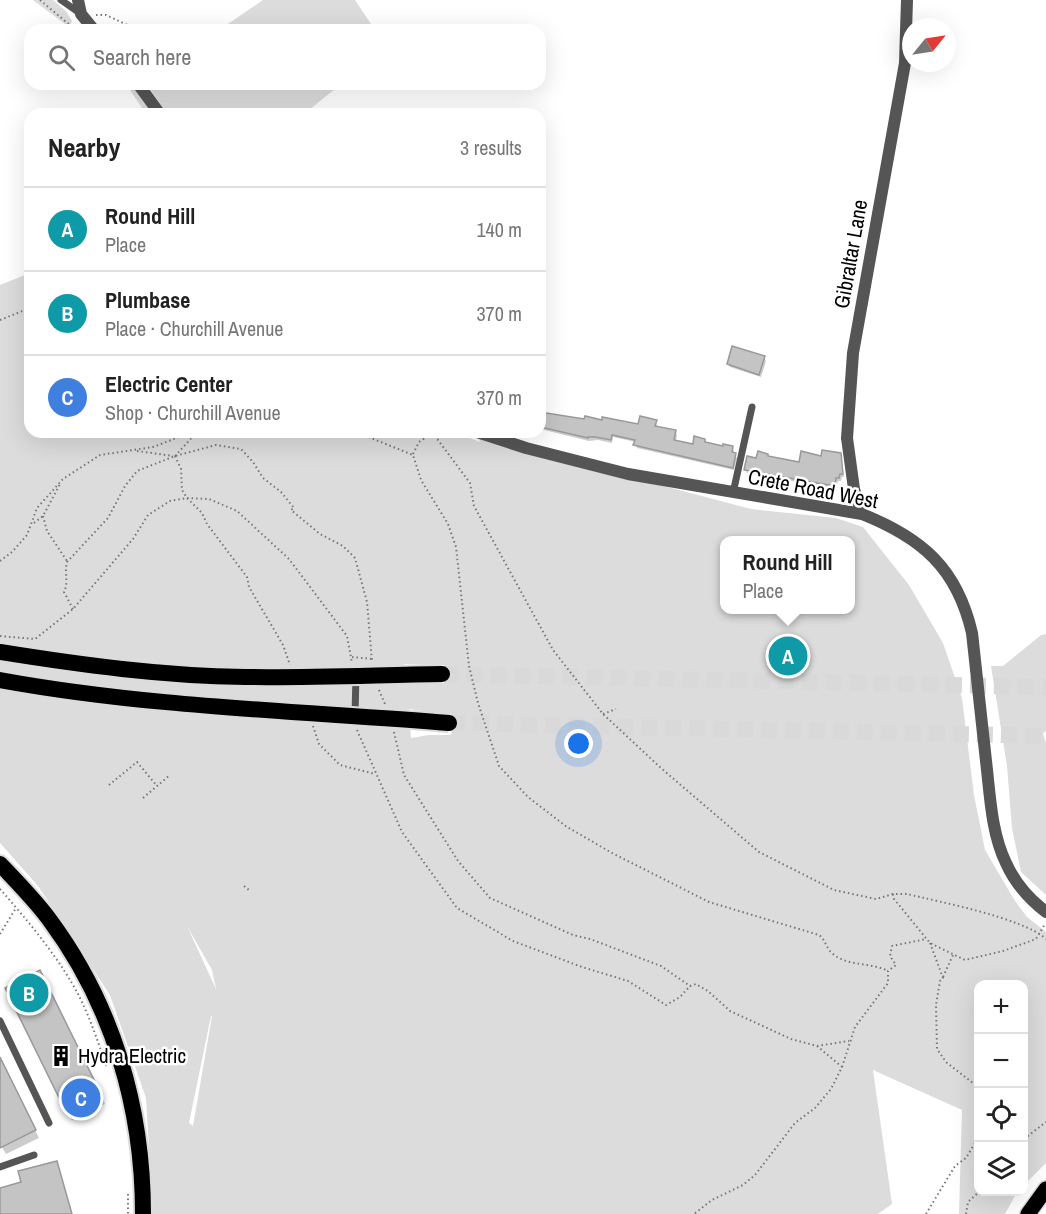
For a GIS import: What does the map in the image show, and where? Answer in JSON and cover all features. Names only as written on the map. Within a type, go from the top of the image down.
[{"type":"highway","points":[[0,652],[77,664],[161,673],[245,677],[353,672],[442,674]]},
{"type":"highway","points":[[0,680],[151,701],[355,721],[449,723]]},
{"type":"highway","points":[[0,864],[30,896],[69,947],[105,1017],[117,1047],[134,1107],[140,1144],[143,1214]]},
{"type":"main road","points":[[1028,1214],[1046,1189]]},
{"type":"street","points":[[78,0],[81,14],[89,24]]},
{"type":"street","name":"Gibraltar Lane","points":[[862,514],[854,489],[848,438],[853,353],[905,63],[907,0]]},
{"type":"street","points":[[142,90],[156,108]]},
{"type":"street","name":"Crete Road West","points":[[495,438],[628,474],[862,514],[910,537],[937,560],[959,593],[972,633],[991,803],[998,843],[1005,863],[1016,881],[1046,912]]},
{"type":"lane","points":[[61,0],[81,14]]},
{"type":"lane","points":[[733,493],[752,407]]},
{"type":"lane","points":[[353,672],[355,721]]},
{"type":"lane","points":[[0,1021],[49,1123]]},
{"type":"lane","points":[[0,1167],[34,1155]]},
{"type":"path","points":[[40,0],[69,24]]},
{"type":"path","points":[[73,24],[81,14],[106,15],[125,24]]},
{"type":"path","points":[[0,320],[24,310]]},
{"type":"path","points":[[0,561],[27,536],[37,508],[63,479],[100,455],[153,447],[176,438]]},
{"type":"path","points":[[175,456],[192,438]]},
{"type":"path","points":[[371,438],[413,455]]},
{"type":"path","points":[[425,438],[419,442],[413,455],[421,480],[448,524],[456,547],[469,666],[478,703],[499,766],[528,796],[567,826],[612,853],[709,902],[819,935],[825,939],[831,953],[846,961],[859,965],[877,965],[888,971]]},
{"type":"path","points":[[437,438],[470,483],[474,506],[553,650],[603,714],[662,769],[759,852],[834,890],[876,899],[893,894],[907,894],[963,908],[1039,933],[1046,939]]},
{"type":"path","points":[[73,609],[64,592],[67,586],[65,571],[67,562],[108,518],[125,486],[137,471],[175,456],[216,445],[241,449],[254,462],[263,478],[281,492],[294,508],[291,510],[320,534],[343,546],[355,558],[367,602],[374,667]]},
{"type":"path","points":[[131,450],[175,456]]},
{"type":"path","points":[[175,456],[181,469],[182,490],[186,498],[202,513],[207,524],[247,577],[249,586],[283,645],[291,667]]},
{"type":"path","points":[[32,525],[43,516],[63,479]]},
{"type":"path","points":[[0,636],[35,639],[73,609],[133,539],[148,515],[170,501],[186,498],[209,499],[237,512],[289,559],[347,636],[353,672]]},
{"type":"path","points":[[43,516],[47,531],[67,562]]},
{"type":"path","points":[[352,657],[372,659]]},
{"type":"path","points":[[377,684],[388,713]]},
{"type":"path","points":[[603,714],[616,709]]},
{"type":"path","points":[[355,721],[402,832],[457,908],[513,941],[627,981],[666,1005],[680,997],[690,986],[696,984],[708,991],[730,1011],[791,1039],[818,1046],[849,1041]]},
{"type":"path","points":[[311,722],[319,744],[340,765],[377,774]]},
{"type":"path","points":[[394,732],[404,775],[458,861],[490,898],[573,935],[590,939],[661,966],[690,986]]},
{"type":"path","points":[[109,785],[137,762],[157,786]]},
{"type":"path","points":[[143,798],[170,775]]},
{"type":"path","points":[[244,886],[250,891]]},
{"type":"path","points":[[0,889],[60,966],[80,997],[110,1077]]},
{"type":"path","points":[[893,894],[894,899],[930,944],[943,978]]},
{"type":"path","points":[[0,934],[16,907]]},
{"type":"path","points":[[930,944],[965,960],[1003,951],[1036,939],[1046,923]]},
{"type":"path","points":[[888,971],[896,965],[890,956],[892,946],[926,939]]},
{"type":"path","points":[[953,955],[940,981],[936,1005],[937,1049],[946,1062],[974,1085]]},
{"type":"path","points":[[694,1214],[712,1200],[743,1185],[755,1175],[795,1123],[815,1108],[831,1089],[842,1067],[855,1027],[888,983],[888,971]]},
{"type":"path","points":[[818,1046],[842,1067]]},
{"type":"path","points":[[1028,1135],[1046,1122]]},
{"type":"path","points":[[926,1214],[955,1166],[966,1158],[976,1142]]},
{"type":"path","points":[[128,1193],[128,1214]]},
{"type":"path","points":[[966,1214],[968,1202],[974,1196]]},
{"type":"shaded area","points":[[33,0],[53,0],[66,11],[72,21],[70,24],[65,24]]},
{"type":"shaded area","points":[[263,0],[355,0],[371,24],[228,24]]},
{"type":"shaded area","points":[[130,90],[137,90],[150,108],[142,108]]},
{"type":"shaded area","points":[[150,90],[334,90],[311,108],[164,108]]},
{"type":"shaded area","points":[[24,275],[24,438],[470,438],[480,442],[478,438],[482,438],[751,509],[836,518],[863,527],[909,585],[943,643],[962,698],[974,795],[985,850],[1015,901],[1027,917],[1046,932],[1046,1163],[1028,1181],[1028,980],[974,980],[974,1196],[1015,1196],[1005,1214],[959,1214],[962,1110],[873,1070],[892,1204],[878,1214],[153,1214],[146,1098],[110,995],[38,886],[0,843],[0,285]],"holes":[[[404,664],[444,665],[444,683],[405,684]],[[409,709],[453,715],[451,735],[411,738]],[[187,926],[212,970],[216,989]],[[212,1016],[193,1126],[189,1123]]]},
{"type":"shaded area","points":[[1046,634],[1044,691],[1046,693],[1046,731],[1043,733],[1046,743],[1046,895],[1021,872],[1012,828],[1007,766],[991,666],[1003,666],[1041,635]]},
{"type":"building","points":[[732,346],[765,356],[759,375],[727,364]]},
{"type":"building","points":[[546,413],[584,419],[585,416],[602,420],[602,417],[638,424],[640,416],[657,420],[655,426],[676,430],[674,440],[693,444],[694,436],[705,439],[705,442],[733,446],[732,452],[736,453],[733,468],[633,445],[635,440],[612,435],[611,440],[588,438],[546,428]]},
{"type":"building","points":[[822,450],[841,453],[843,474],[836,478],[835,486],[744,470],[747,456],[756,458],[758,451],[768,456],[799,462],[801,451],[821,456]]},
{"type":"building","points":[[40,970],[102,1096],[67,1114],[5,988]]},
{"type":"building","points":[[0,1057],[36,1130],[0,1148]]},
{"type":"building","points":[[57,1161],[72,1214],[0,1214],[0,1188],[21,1182],[18,1171]]},
{"type":"tunnel","points":[[442,674],[1046,687]]},
{"type":"tunnel","points":[[449,723],[1046,736]]},
{"type":"place","name":"Round Hill","points":[[788,656]]},
{"type":"place","name":"Plumbase","points":[[29,993]]},
{"type":"place","name":"Hydra Electric","points":[[61,1056]]},
{"type":"place","name":"Electric Center","points":[[81,1098]]}]
